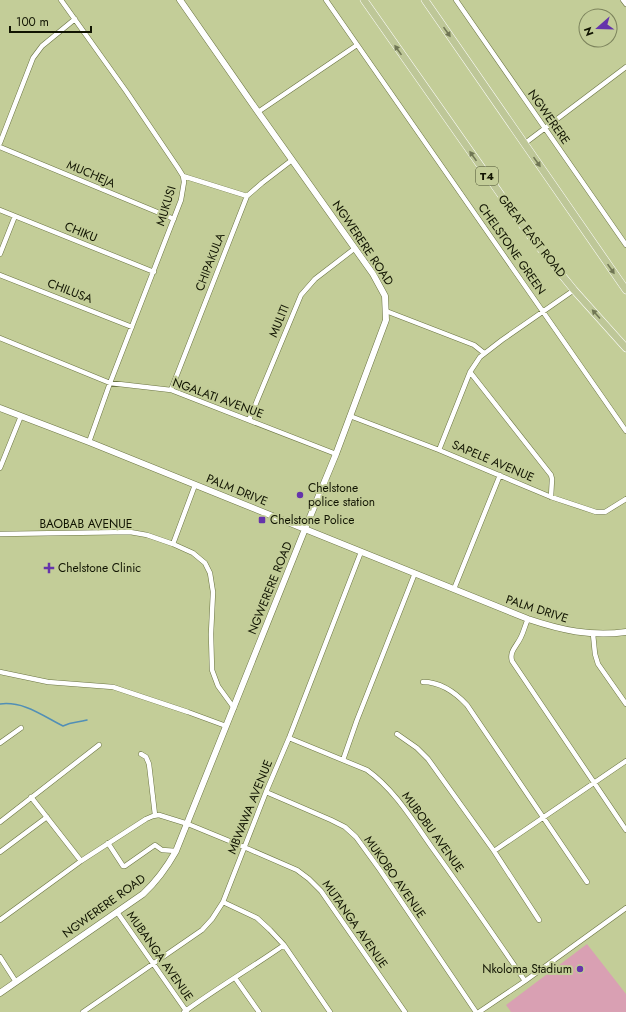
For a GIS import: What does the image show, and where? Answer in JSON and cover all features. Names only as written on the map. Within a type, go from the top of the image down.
[{"type":"main road","name":"GREAT EAST ROAD","points":[[364,0],[527,232],[574,290],[626,348]]},
{"type":"main road","points":[[425,0],[626,290]]},
{"type":"street","name":"MUKUSI","points":[[61,0],[164,146],[183,176],[184,182],[181,200],[110,383],[89,442]]},
{"type":"street","name":"NGWERERE ROAD","points":[[0,993],[143,894],[154,884],[166,869],[188,824],[336,454],[386,320],[385,296],[373,274],[180,0]]},
{"type":"street","name":"CHELSTONE GREEN","points":[[326,0],[544,311],[626,431]]},
{"type":"street","name":"NGWERERE","points":[[456,0],[626,245]]},
{"type":"street","points":[[623,0],[626,4]]},
{"type":"street","points":[[0,143],[33,58],[42,46],[75,19]]},
{"type":"street","points":[[258,112],[357,45]]},
{"type":"street","points":[[524,144],[626,68]]},
{"type":"street","name":"MUCHEJA","points":[[0,147],[174,219]]},
{"type":"street","name":"CHIPAKULA","points":[[171,390],[246,196],[292,160]]},
{"type":"street","points":[[183,176],[246,196]]},
{"type":"street","name":"CHIKU","points":[[0,210],[154,272]]},
{"type":"street","points":[[0,254],[15,216]]},
{"type":"street","name":"MULITI","points":[[249,420],[301,295],[315,280],[354,249]]},
{"type":"street","name":"CHILUSA","points":[[0,275],[132,327]]},
{"type":"street","points":[[439,450],[470,372],[484,353],[574,290]]},
{"type":"street","points":[[386,311],[474,345],[484,353]]},
{"type":"street","name":"NGALATI AVENUE","points":[[0,338],[110,383],[171,390],[336,454]]},
{"type":"street","points":[[470,372],[551,475],[551,497]]},
{"type":"street","name":"PALM DRIVE","points":[[0,408],[89,442],[528,619],[565,630],[593,634],[626,632]]},
{"type":"street","points":[[0,468],[21,416]]},
{"type":"street","name":"SAPELE AVENUE","points":[[350,416],[439,450],[551,497],[601,512],[608,510],[626,499]]},
{"type":"street","points":[[454,589],[500,475]]},
{"type":"street","points":[[173,544],[195,485]]},
{"type":"street","name":"BAOBAB AVENUE","points":[[0,534],[122,531],[147,535],[173,544],[193,553],[200,558],[205,563],[210,573],[213,592],[211,634],[212,670],[218,686],[234,708]]},
{"type":"street","name":"MBWAWA AVENUE","points":[[83,1012],[202,930],[212,919],[223,902],[289,738],[361,552]]},
{"type":"street","points":[[343,760],[357,720],[415,573]]},
{"type":"street","points":[[528,619],[521,637],[510,656],[512,661],[626,830]]},
{"type":"street","points":[[593,634],[595,654],[598,664],[626,704]]},
{"type":"street","points":[[0,672],[48,682],[113,687],[226,726]]},
{"type":"street","points":[[423,682],[430,682],[451,691],[467,705],[587,882]]},
{"type":"street","points":[[0,743],[21,728]]},
{"type":"street","points":[[397,734],[417,748],[428,759],[494,851],[539,920]]},
{"type":"street","name":"MUBOBU AVENUE","points":[[289,738],[367,770],[378,778],[391,791],[526,981]]},
{"type":"street","points":[[0,822],[99,745]]},
{"type":"street","points":[[0,920],[80,861],[154,815],[149,764],[146,758],[141,754]]},
{"type":"street","points":[[494,851],[626,762]]},
{"type":"street","name":"MUKOBO AVENUE","points":[[266,792],[345,827],[356,838],[380,870],[476,1012]]},
{"type":"street","points":[[31,797],[80,861]]},
{"type":"street","name":"MUTANGA AVENUE","points":[[154,815],[159,815],[188,824],[244,847],[297,870],[309,879],[321,891],[405,1012]]},
{"type":"street","points":[[0,852],[47,816]]},
{"type":"street","points":[[108,844],[123,866],[155,845],[162,850],[176,851]]},
{"type":"street","points":[[223,902],[257,918],[270,930],[284,945],[330,1012]]},
{"type":"street","points":[[479,1012],[526,981],[626,908]]},
{"type":"street","name":"MUBANGA AVENUE","points":[[117,912],[186,1012]]},
{"type":"street","points":[[186,1012],[219,987],[284,945]]},
{"type":"street","points":[[0,957],[16,982]]},
{"type":"street","points":[[235,978],[259,1012]]},
{"type":"shaded area","name":"Nkoloma Stadium","points":[[587,944],[626,994],[626,1012],[511,1012],[506,1005]]},
{"type":"waterway","points":[[0,704],[25,707],[63,726],[70,723],[87,720]]},
{"type":"place","name":"Chelstone police station","points":[[300,495]]},
{"type":"place","name":"Chelstone Police","points":[[262,520]]},
{"type":"place","name":"Chelstone Clinic","points":[[49,568]]},
{"type":"place","name":"Nkoloma Stadium","points":[[580,969]]}]
